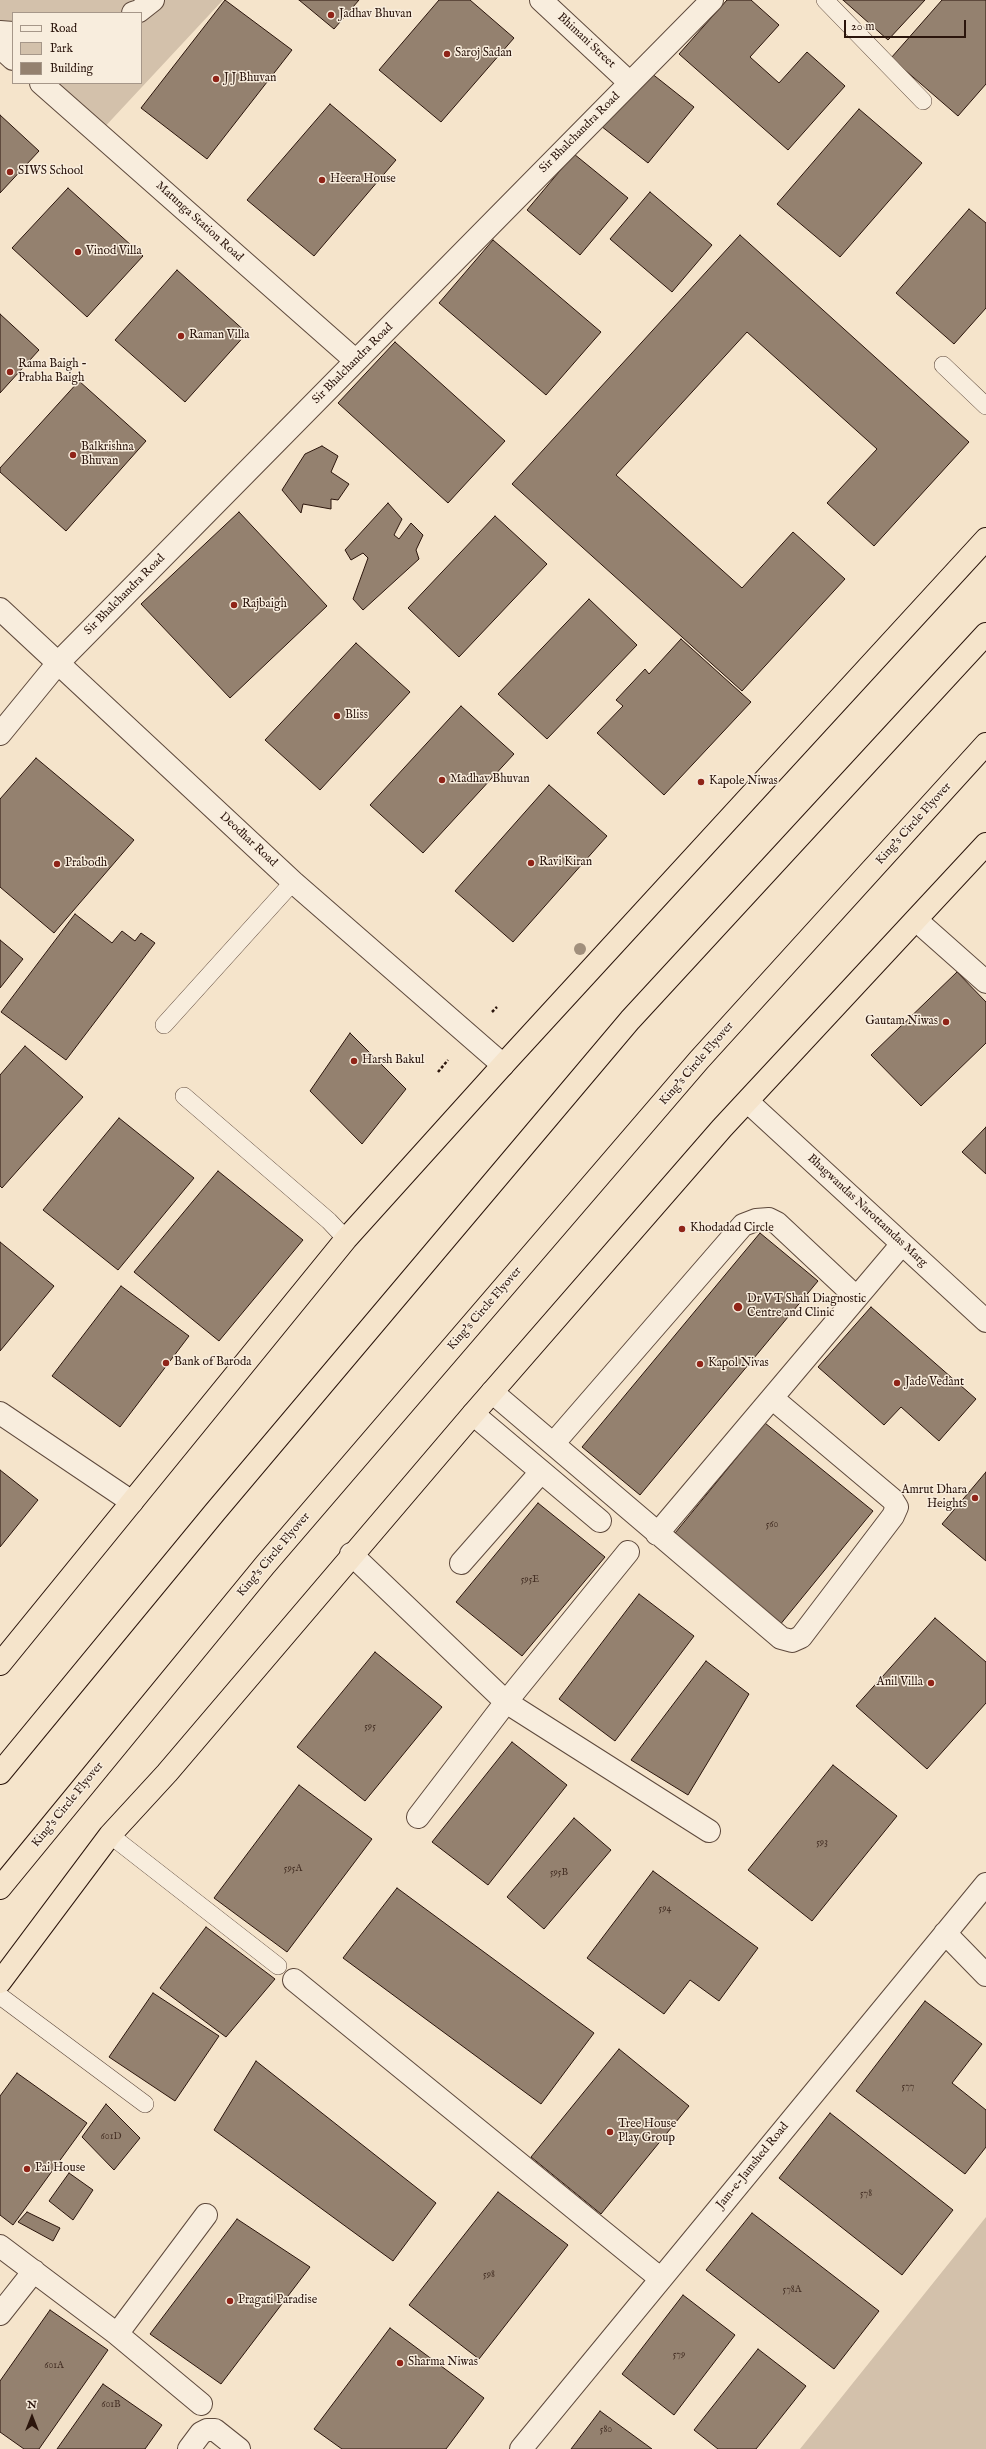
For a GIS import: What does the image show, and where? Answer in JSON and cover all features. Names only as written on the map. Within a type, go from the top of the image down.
[{"type":"highway","points":[[0,1664],[346,1239],[503,1064],[986,539]]},
{"type":"highway","points":[[0,1773],[215,1512],[630,1020],[986,634]]},
{"type":"highway","name":"King's Circle Flyover","points":[[0,1888],[265,1565],[699,1060],[986,744]]},
{"type":"highway","points":[[0,1982],[110,1835],[167,1773],[351,1554],[711,1140],[748,1102],[986,844]]},
{"type":"street","points":[[136,12],[153,0]]},
{"type":"street","name":"Bhimani Street","points":[[541,0],[630,83]]},
{"type":"street","name":"Sir Bhalchandra Road","points":[[0,734],[58,663],[712,0]]},
{"type":"street","points":[[0,32],[12,33]]},
{"type":"street","points":[[0,47],[12,58]]},
{"type":"street","name":"Matunga Station Road","points":[[42,84],[356,361]]},
{"type":"street","name":"Deodhar Road","points":[[0,609],[293,882],[503,1064]]},
{"type":"street","points":[[916,920],[986,982]]},
{"type":"street","name":"Bhagwandas Narottamdas Marg","points":[[748,1102],[986,1321]]},
{"type":"street","points":[[553,1444],[743,1225],[768,1219],[778,1223],[856,1297]]},
{"type":"street","points":[[657,1534],[902,1244]]},
{"type":"street","points":[[492,1392],[781,1638],[792,1641],[801,1637],[893,1516],[896,1507],[892,1499],[772,1398]]},
{"type":"street","points":[[0,1413],[103,1480],[132,1502]]},
{"type":"street","points":[[473,1414],[600,1522]]},
{"type":"street","points":[[461,1563],[541,1472]]},
{"type":"street","points":[[418,1817],[506,1702],[628,1552]]},
{"type":"street","points":[[351,1554],[506,1702],[709,1831]]},
{"type":"street","name":"Jam-e-Jamshed Road","points":[[521,2449],[986,1884]]},
{"type":"street","points":[[945,1933],[986,1975]]},
{"type":"street","points":[[294,1980],[661,2279]]},
{"type":"street","points":[[117,2334],[206,2215]]},
{"type":"street","points":[[0,2246],[117,2334],[201,2404]]},
{"type":"street","points":[[0,2314],[34,2271]]},
{"type":"street","points":[[189,2449],[201,2433],[207,2430],[215,2430],[240,2449]]},
{"type":"lane","points":[[825,0],[923,101]]},
{"type":"lane","points":[[943,365],[986,406]]},
{"type":"lane","points":[[164,1026],[293,882]]},
{"type":"lane","points":[[184,1096],[329,1221],[346,1239]]},
{"type":"lane","points":[[110,1835],[278,1966]]},
{"type":"lane","points":[[0,1996],[145,2104]]},
{"type":"green space","points":[[0,0],[223,0],[100,132],[46,84],[142,84],[142,12],[12,12],[12,54],[0,43]]},
{"type":"green space","points":[[986,2217],[986,2449],[800,2449]]},
{"type":"building","name":"J J Bhuvan","points":[[225,0],[292,50],[207,159],[141,108]]},
{"type":"building","name":"Jadhav Bhuvan","points":[[299,0],[359,0],[334,29]]},
{"type":"building","name":"Saroj Sadan","points":[[439,0],[470,0],[514,38],[441,122],[379,70]]},
{"type":"building","points":[[727,0],[751,0],[779,25],[750,57],[779,83],[807,52],[845,86],[788,150],[679,54]]},
{"type":"building","points":[[843,0],[925,0],[888,40]]},
{"type":"building","points":[[942,0],[986,0],[986,84],[958,116],[891,58]]},
{"type":"building","points":[[646,69],[694,107],[648,163],[601,126]]},
{"type":"building","name":"Heera House","points":[[330,104],[396,160],[314,256],[247,200]]},
{"type":"building","points":[[859,109],[922,163],[840,257],[777,204]]},
{"type":"building","name":"SIWS School","points":[[0,115],[39,151],[0,193]]},
{"type":"building","points":[[574,154],[628,198],[580,255],[527,210]]},
{"type":"building","name":"Vinod Villa","points":[[68,188],[143,256],[87,317],[12,248]]},
{"type":"building","points":[[650,192],[712,245],[672,292],[610,239]]},
{"type":"building","points":[[969,209],[986,223],[986,308],[954,344],[896,293]]},
{"type":"building","points":[[740,235],[969,442],[874,546],[827,503],[877,449],[747,332],[616,475],[742,588],[793,532],[845,579],[742,691],[512,484]]},
{"type":"building","points":[[493,240],[601,332],[546,395],[439,303]]},
{"type":"building","name":"Raman Villa","points":[[177,270],[247,333],[185,402],[115,340]]},
{"type":"building","name":"Rama Baigh - Prabha Baigh","points":[[0,314],[39,350],[0,393]]},
{"type":"building","points":[[395,342],[505,441],[448,503],[338,403]]},
{"type":"building","name":"Balkrishna Bhuvan","points":[[79,381],[146,441],[66,531],[0,472],[0,468]]},
{"type":"building","points":[[322,446],[338,456],[331,472],[349,484],[338,500],[331,499],[331,509],[303,504],[301,513],[282,490],[305,454]]},
{"type":"building","points":[[388,503],[402,519],[394,535],[399,539],[411,523],[423,535],[416,550],[419,559],[363,610],[353,599],[368,558],[363,553],[351,560],[345,550]]},
{"type":"building","name":"Rajbaigh","points":[[239,512],[327,606],[230,698],[141,604]]},
{"type":"building","points":[[495,516],[547,564],[459,657],[408,608]]},
{"type":"building","points":[[589,599],[637,645],[547,739],[498,694]]},
{"type":"building","points":[[681,639],[751,702],[664,795],[597,733],[623,706],[616,700],[645,669],[649,674]]},
{"type":"building","name":"Bliss","points":[[356,643],[410,692],[320,790],[265,740]]},
{"type":"building","name":"Madhav Bhuvan","points":[[461,706],[514,754],[423,853],[370,805]]},
{"type":"building","name":"Prabodh","points":[[36,758],[134,840],[54,933],[0,887],[0,799]]},
{"type":"building","name":"Ravi Kiran","points":[[549,785],[607,836],[513,942],[455,891]]},
{"type":"building","points":[[75,914],[112,943],[122,931],[135,941],[141,933],[155,943],[66,1060],[1,1012]]},
{"type":"building","points":[[0,940],[23,959],[0,988]]},
{"type":"building","name":"Gautam Niwas","points":[[957,972],[986,1002],[986,1043],[921,1106],[871,1055]]},
{"type":"building","name":"Harsh Bakul","points":[[350,1033],[406,1089],[362,1144],[310,1091]]},
{"type":"building","points":[[25,1046],[83,1097],[2,1188],[0,1186],[0,1075]]},
{"type":"building","points":[[119,1118],[194,1178],[118,1270],[43,1210]]},
{"type":"building","points":[[986,1127],[986,1174],[962,1152]]},
{"type":"building","points":[[218,1171],[303,1240],[219,1341],[134,1272]]},
{"type":"building","name":"Kapol Nivas","points":[[760,1233],[818,1281],[640,1495],[582,1447]]},
{"type":"building","points":[[0,1242],[54,1286],[0,1351]]},
{"type":"building","points":[[121,1286],[189,1336],[120,1427],[52,1376]]},
{"type":"building","name":"Jade Vedant","points":[[871,1307],[976,1399],[939,1441],[901,1407],[884,1425],[818,1367]]},
{"type":"building","points":[[765,1423],[873,1511],[779,1626],[671,1538]]},
{"type":"building","points":[[0,1470],[38,1500],[0,1547]]},
{"type":"building","name":"Amrut Dhara Heights","points":[[986,1472],[986,1561],[942,1524]]},
{"type":"building","points":[[538,1503],[605,1557],[522,1656],[456,1602]]},
{"type":"building","points":[[639,1594],[694,1636],[615,1741],[559,1699]]},
{"type":"building","name":"Anil Villa","points":[[935,1618],[986,1662],[986,1703],[927,1769],[856,1706]]},
{"type":"building","points":[[375,1652],[442,1707],[365,1801],[297,1747]]},
{"type":"building","points":[[706,1661],[749,1694],[688,1795],[631,1760]]},
{"type":"building","points":[[512,1742],[567,1785],[488,1885],[432,1842]]},
{"type":"building","points":[[833,1765],[897,1816],[812,1921],[748,1870]]},
{"type":"building","points":[[299,1785],[372,1839],[287,1952],[214,1898]]},
{"type":"building","points":[[574,1818],[611,1850],[544,1929],[507,1897]]},
{"type":"building","points":[[653,1871],[758,1948],[719,2001],[690,1980],[664,2014],[587,1958]]},
{"type":"building","points":[[397,1888],[594,2033],[541,2104],[343,1958]]},
{"type":"building","points":[[206,1927],[275,1979],[226,2037],[160,1988]]},
{"type":"building","points":[[153,1993],[219,2036],[175,2101],[109,2057]]},
{"type":"building","points":[[925,2001],[982,2044],[952,2083],[986,2110],[986,2147],[965,2174],[856,2091]]},
{"type":"building","name":"Tree House Play Group","points":[[619,2049],[689,2106],[601,2214],[531,2157]]},
{"type":"building","points":[[256,2061],[436,2203],[393,2261],[214,2130]]},
{"type":"building","name":"Pai House","points":[[17,2073],[87,2123],[13,2225],[0,2215],[0,2096]]},
{"type":"building","points":[[106,2104],[140,2138],[114,2170],[82,2137]]},
{"type":"building","points":[[830,2113],[953,2210],[902,2275],[779,2178]]},
{"type":"building","points":[[69,2173],[93,2190],[73,2220],[49,2201]]},
{"type":"building","points":[[498,2192],[568,2245],[479,2359],[409,2305]]},
{"type":"building","points":[[27,2212],[60,2228],[53,2241],[18,2222]]},
{"type":"building","points":[[752,2213],[879,2311],[834,2369],[706,2270]]},
{"type":"building","name":"Pragati Paradise","points":[[237,2219],[310,2267],[221,2384],[150,2334]]},
{"type":"building","points":[[683,2295],[735,2335],[674,2415],[622,2374]]},
{"type":"building","points":[[50,2310],[108,2350],[39,2449],[24,2449],[0,2432],[0,2381]]},
{"type":"building","name":"Sharma Niwas","points":[[390,2328],[484,2398],[446,2449],[342,2449],[314,2429]]},
{"type":"building","points":[[758,2349],[806,2386],[756,2449],[718,2449],[694,2430]]},
{"type":"building","points":[[103,2384],[162,2425],[145,2449],[57,2449]]},
{"type":"building","points":[[600,2411],[652,2449],[571,2449]]},
{"type":"place","name":"Jadhav Bhuvan","points":[[331,15]]},
{"type":"place","name":"Saroj Sadan","points":[[447,54]]},
{"type":"place","name":"J J Bhuvan","points":[[216,79]]},
{"type":"place","name":"SIWS School","points":[[10,172]]},
{"type":"place","name":"Heera House","points":[[322,180]]},
{"type":"place","name":"Vinod Villa","points":[[78,252]]},
{"type":"place","name":"Raman Villa","points":[[181,336]]},
{"type":"place","name":"Rama Baigh - Prabha Baigh","points":[[10,372]]},
{"type":"place","name":"Balkrishna Bhuvan","points":[[73,455]]},
{"type":"place","name":"Rajbaigh","points":[[234,605]]},
{"type":"place","name":"Bliss","points":[[337,716]]},
{"type":"place","name":"Madhav Bhuvan","points":[[442,780]]},
{"type":"place","name":"Kapole Niwas","points":[[701,782]]},
{"type":"place","name":"Ravi Kiran","points":[[531,863]]},
{"type":"place","name":"Prabodh","points":[[57,864]]},
{"type":"place","name":"Gautam Niwas","points":[[946,1022]]},
{"type":"place","name":"Harsh Bakul","points":[[354,1061]]},
{"type":"place","name":"Khodadad Circle","points":[[682,1229]]},
{"type":"place","name":"Dr V T Shah Diagnostic Centre and Clinic","points":[[738,1307]]},
{"type":"place","name":"Bank of Baroda","points":[[166,1363]]},
{"type":"place","name":"Kapol Nivas","points":[[700,1364]]},
{"type":"place","name":"Jade Vedant","points":[[897,1383]]},
{"type":"place","name":"Amrut Dhara Heights","points":[[975,1498]]},
{"type":"place","name":"Anil Villa","points":[[931,1683]]},
{"type":"place","name":"Tree House Play Group","points":[[610,2132]]},
{"type":"place","name":"Pai House","points":[[27,2169]]},
{"type":"place","name":"Pragati Paradise","points":[[230,2301]]},
{"type":"place","name":"Sharma Niwas","points":[[400,2363]]}]
